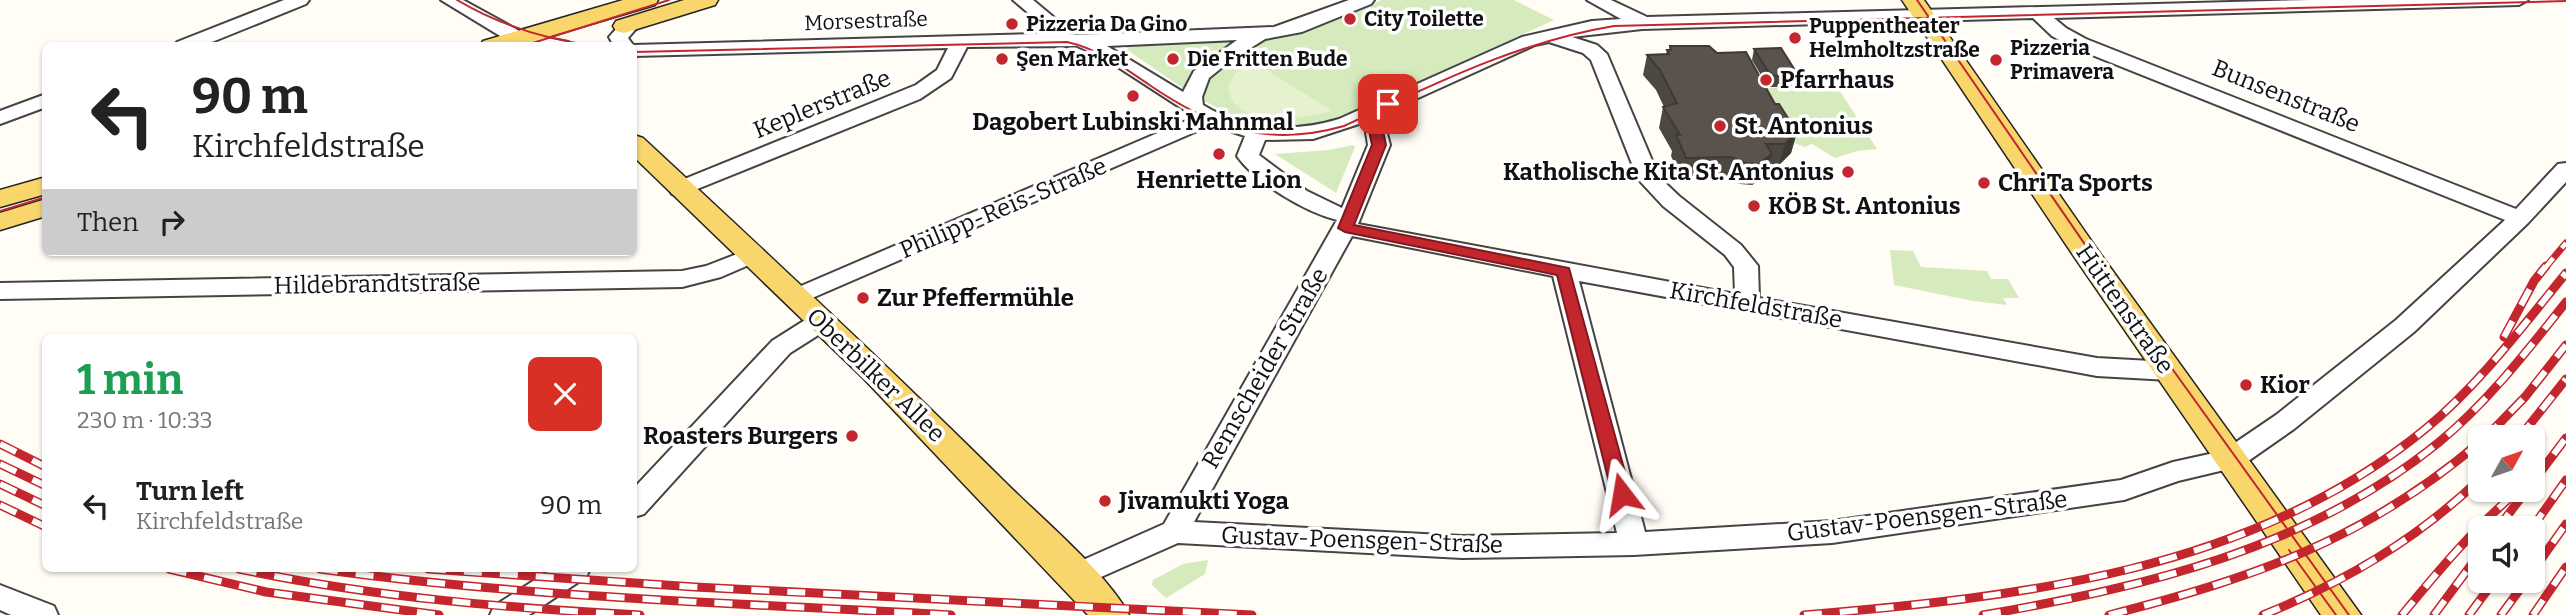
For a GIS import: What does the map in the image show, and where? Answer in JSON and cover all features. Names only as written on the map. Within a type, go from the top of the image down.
[{"type":"main road","points":[[522,42],[647,0]]},
{"type":"main road","points":[[635,42],[707,0]]},
{"type":"main road","name":"Hüttenstraße","points":[[1918,8],[2169,371],[2342,615]]},
{"type":"main road","name":"Oberbilker Allee","points":[[637,146],[750,256],[875,371],[1076,576],[1110,615]]},
{"type":"main road","points":[[0,199],[42,186]]},
{"type":"main road","points":[[0,222],[42,208]]},
{"type":"street","points":[[194,42],[300,0]]},
{"type":"street","points":[[450,0],[522,42]]},
{"type":"street","points":[[1022,0],[1048,20],[1046,39]]},
{"type":"street","points":[[1202,114],[1190,101],[1191,93],[1207,68],[1261,34],[1283,32],[1365,0]]},
{"type":"street","points":[[1958,15],[1976,0]]},
{"type":"street","points":[[1080,41],[1111,54],[1202,114],[1256,133],[1291,135],[1346,123],[1517,46],[1592,27],[1918,8],[1958,15],[2519,0]]},
{"type":"street","points":[[1609,2],[1642,23]]},
{"type":"street","name":"Bunsenstraße","points":[[2038,13],[2059,32],[2079,43],[2520,218]]},
{"type":"street","name":"Morsestraße","points":[[637,44],[1046,39],[1080,41],[1261,34]]},
{"type":"street","points":[[1548,36],[1590,49],[1600,58],[1649,179],[1740,258],[1746,267],[1747,303]]},
{"type":"street","name":"Keplerstraße","points":[[680,189],[922,90],[939,81],[952,63],[960,41]]},
{"type":"street","points":[[0,118],[42,102]]},
{"type":"street","name":"Remscheider Straße","points":[[1175,532],[1194,493],[1347,222],[1379,145],[1375,126],[1388,104]]},
{"type":"street","name":"Philipp-Reis-Straße","points":[[796,297],[1202,114]]},
{"type":"street","name":"Kirchfeldstraße","points":[[1256,133],[1248,156],[1255,164],[1315,206],[1347,222],[1564,271],[2097,368],[2169,371]]},
{"type":"street","name":"Gustav-Poensgen-Straße","points":[[1175,532],[1462,547],[1634,544],[1832,532],[2000,510],[2124,490],[2173,472],[2231,459],[2285,422],[2405,326],[2520,218],[2566,169]]},
{"type":"street","name":"Hildebrandtstraße","points":[[0,291],[682,279],[713,272],[750,256]]},
{"type":"street","points":[[1564,271],[1634,544]]},
{"type":"street","points":[[637,503],[781,347],[822,321]]},
{"type":"street","points":[[1076,576],[1175,532]]},
{"type":"street","points":[[505,615],[570,572]]},
{"type":"street","points":[[0,597],[43,615]]},
{"type":"green space","points":[[1382,0],[1514,0],[1554,20],[1344,116],[1297,128],[1267,127],[1240,120],[1193,95],[1117,43],[1294,36]]},
{"type":"green space","points":[[1254,62],[1332,111],[1308,116],[1268,118],[1243,110],[1233,101],[1228,87],[1235,74]]},
{"type":"green space","points":[[1833,80],[1877,149],[1857,151],[1835,158],[1812,144],[1805,147],[1791,142],[1759,88],[1796,87],[1793,81]]},
{"type":"green space","points":[[1353,145],[1355,147],[1336,193],[1275,154],[1329,150]]},
{"type":"green space","points":[[1890,250],[1913,251],[1921,267],[1987,271],[1991,279],[2008,279],[2019,298],[2003,298],[2007,305],[1894,285]]},
{"type":"green space","points":[[1208,560],[1205,574],[1166,598],[1152,585],[1153,580],[1183,564]]},
{"type":"building","name":"St. Antonius","points":[[1670,46],[1709,46],[1717,53],[1746,52],[1775,104],[1779,104],[1797,132],[1785,144],[1766,144],[1772,154],[1758,164],[1745,163],[1731,157],[1686,158],[1676,135],[1680,135],[1663,107],[1677,103],[1660,70],[1647,55],[1669,54],[1667,50],[1671,50]]},
{"type":"building","points":[[1781,48],[1798,75],[1771,76],[1754,49]]},
{"type":"tram line","points":[[457,0],[490,17],[550,37]]},
{"type":"tram line","points":[[550,37],[669,0]]},
{"type":"tram line","points":[[1917,0],[1929,18]]},
{"type":"tram line","points":[[1929,18],[2566,1]]},
{"type":"tram line","points":[[637,52],[1067,42],[1109,59],[1172,99],[1218,122],[1241,130],[1290,135],[1344,126],[1509,54],[1578,33],[1614,26],[1929,18]]},
{"type":"tram line","points":[[1929,18],[2130,310],[2349,615]]},
{"type":"tram line","points":[[536,42],[550,37]]},
{"type":"tram line","points":[[550,37],[572,42]]},
{"type":"tram line","points":[[0,211],[42,198]]},
{"type":"tram line","points":[[2289,550],[2336,615]]},
{"type":"railway","points":[[2545,268],[2566,243]]},
{"type":"railway","points":[[2504,337],[2534,281],[2546,266]]},
{"type":"railway","points":[[1804,615],[1886,608],[2049,586],[2130,569],[2208,546],[2284,516],[2356,478],[2444,413],[2516,335],[2566,273]]},
{"type":"railway","points":[[1983,615],[2164,576],[2279,537],[2334,511],[2387,480],[2456,427],[2506,376],[2566,302]]},
{"type":"railway","points":[[2498,425],[2525,397],[2566,345]]},
{"type":"railway","points":[[2529,425],[2566,379]]},
{"type":"railway","points":[[2545,466],[2566,438]]},
{"type":"railway","points":[[0,444],[42,465]]},
{"type":"railway","points":[[2109,615],[2212,586],[2305,551],[2394,505],[2468,451]]},
{"type":"railway","points":[[0,464],[42,484]]},
{"type":"railway","points":[[2540,516],[2566,480]]},
{"type":"railway","points":[[0,484],[42,504]]},
{"type":"railway","points":[[2263,615],[2378,558],[2468,490]]},
{"type":"railway","points":[[2402,615],[2472,534],[2505,502]]},
{"type":"railway","points":[[2507,516],[2518,502]]},
{"type":"railway","points":[[0,505],[42,525]]},
{"type":"railway","points":[[2545,554],[2566,524]]},
{"type":"railway","points":[[2533,615],[2566,567]]},
{"type":"railway","points":[[2434,615],[2468,569]]},
{"type":"railway","points":[[182,572],[266,592],[439,615]]},
{"type":"railway","points":[[254,572],[339,587],[439,600],[640,615]]},
{"type":"railway","points":[[343,572],[556,593],[951,615]]},
{"type":"railway","points":[[472,572],[695,587],[1252,615]]},
{"type":"railway","points":[[2469,615],[2485,593]]},
{"type":"railway","points":[[2501,615],[2517,593]]},
{"type":"place","name":"City Toilette","points":[[1350,19]]},
{"type":"place","name":"Pizzeria Da Gino","points":[[1012,24]]},
{"type":"place","name":"Puppentheater Helmholtzstraße","points":[[1795,38]]},
{"type":"place","name":"Şen Market","points":[[1002,59]]},
{"type":"place","name":"Die Fritten Bude","points":[[1173,59]]},
{"type":"place","name":"Pizzeria Primavera","points":[[1996,60]]},
{"type":"place","name":"Pfarrhaus","points":[[1766,80]]},
{"type":"place","name":"Dagobert Lubinski Mahnmal","points":[[1133,96]]},
{"type":"place","name":"St. Antonius","points":[[1720,126]]},
{"type":"place","name":"Henriette Lion","points":[[1219,154]]},
{"type":"place","name":"Katholische Kita St. Antonius","points":[[1848,172]]},
{"type":"place","name":"ChriTa Sports","points":[[1984,183]]},
{"type":"place","name":"KÖB St. Antonius","points":[[1754,206]]},
{"type":"place","name":"Zur Pfeffermühle","points":[[863,298]]},
{"type":"place","name":"Kior","points":[[2246,385]]},
{"type":"place","name":"Roasters Burgers","points":[[852,436]]},
{"type":"place","name":"Jivamukti Yoga","points":[[1105,501]]},
{"type":"route","points":[[1388,104],[1375,126],[1379,145],[1345,228],[1564,271],[1622,494]]}]
